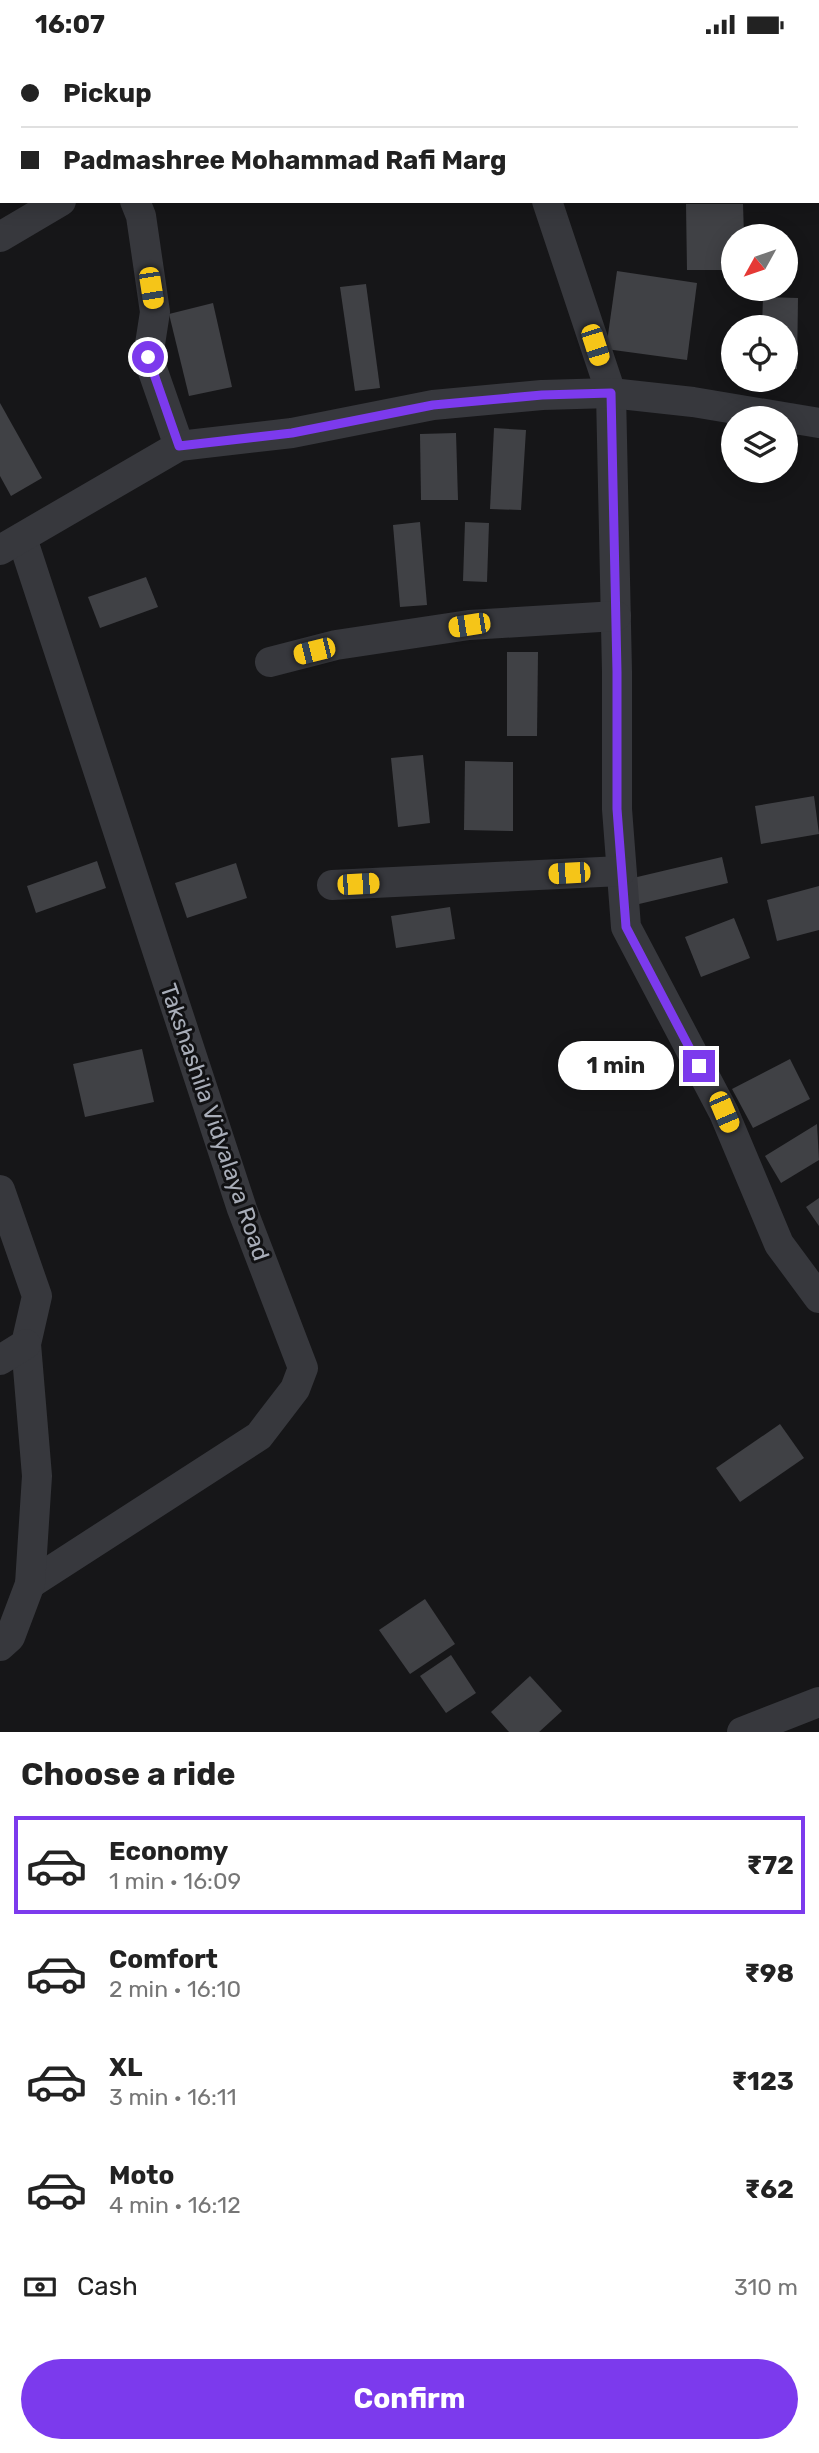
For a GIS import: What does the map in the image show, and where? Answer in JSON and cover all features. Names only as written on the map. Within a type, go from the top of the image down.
[{"type":"street","points":[[0,237],[58,203]]},
{"type":"street","points":[[136,203],[141,216],[155,311],[148,357],[179,446]]},
{"type":"street","points":[[548,203],[611,393],[617,809],[626,927],[724,1112],[779,1244],[819,1298]]},
{"type":"street","points":[[11,544],[179,446],[292,433],[433,405],[542,395],[611,393],[693,402],[819,423]]},
{"type":"street","name":"Takshashila Vidyalaya Road","points":[[11,544],[242,1209],[303,1369],[295,1389],[259,1436],[30,1584]]},
{"type":"street","points":[[270,662],[336,645],[469,625],[616,616]]},
{"type":"street","points":[[331,885],[621,871]]},
{"type":"street","points":[[0,1190],[37,1296],[26,1344],[37,1476],[30,1584],[10,1637],[0,1646]]},
{"type":"street","points":[[0,1360],[26,1344]]},
{"type":"street","points":[[742,1732],[819,1702]]},
{"type":"building","points":[[686,204],[743,204],[744,224],[721,224],[721,270],[687,270]]},
{"type":"building","points":[[617,271],[697,283],[687,360],[606,349]]},
{"type":"building","points":[[366,284],[380,388],[355,391],[340,287]]},
{"type":"building","points":[[763,301],[798,301],[798,315],[762,315]]},
{"type":"building","points":[[213,303],[232,387],[189,396],[169,314]]},
{"type":"building","points":[[0,403],[42,478],[11,496],[0,476]]},
{"type":"building","points":[[494,428],[526,430],[521,510],[490,509]]},
{"type":"building","points":[[456,433],[458,500],[421,500],[420,434]]},
{"type":"building","points":[[420,522],[427,605],[400,607],[393,525]]},
{"type":"building","points":[[465,522],[489,523],[487,582],[463,581]]},
{"type":"building","points":[[146,577],[158,607],[100,628],[88,597]]},
{"type":"building","points":[[507,652],[538,652],[537,736],[507,736]]},
{"type":"building","points":[[423,755],[430,823],[398,827],[391,758]]},
{"type":"building","points":[[465,761],[513,762],[513,831],[464,830]]},
{"type":"building","points":[[814,796],[819,834],[761,844],[755,806]]},
{"type":"building","points":[[722,857],[728,883],[639,904],[633,878]]},
{"type":"building","points":[[97,861],[106,888],[36,913],[27,886]]},
{"type":"building","points":[[236,863],[247,898],[187,918],[175,883]]},
{"type":"building","points":[[819,886],[819,930],[777,941],[767,900]]},
{"type":"building","points":[[450,907],[455,939],[396,948],[391,916]]},
{"type":"building","points":[[734,918],[750,958],[701,977],[685,937]]},
{"type":"building","points":[[142,1049],[154,1102],[85,1117],[73,1064]]},
{"type":"building","points":[[790,1059],[810,1099],[753,1128],[732,1089]]},
{"type":"building","points":[[817,1124],[819,1160],[781,1183],[765,1156]]},
{"type":"building","points":[[819,1198],[819,1226],[806,1207]]},
{"type":"building","points":[[780,1424],[804,1458],[740,1502],[716,1468]]},
{"type":"building","points":[[425,1599],[455,1644],[410,1674],[379,1630]]},
{"type":"building","points":[[451,1655],[476,1693],[446,1713],[420,1676]]},
{"type":"building","points":[[530,1676],[562,1711],[539,1732],[509,1732],[491,1712]]},
{"type":"route","points":[[148,357],[179,446],[292,433],[433,405],[542,395],[611,393],[617,809],[626,927],[699,1066]]}]
